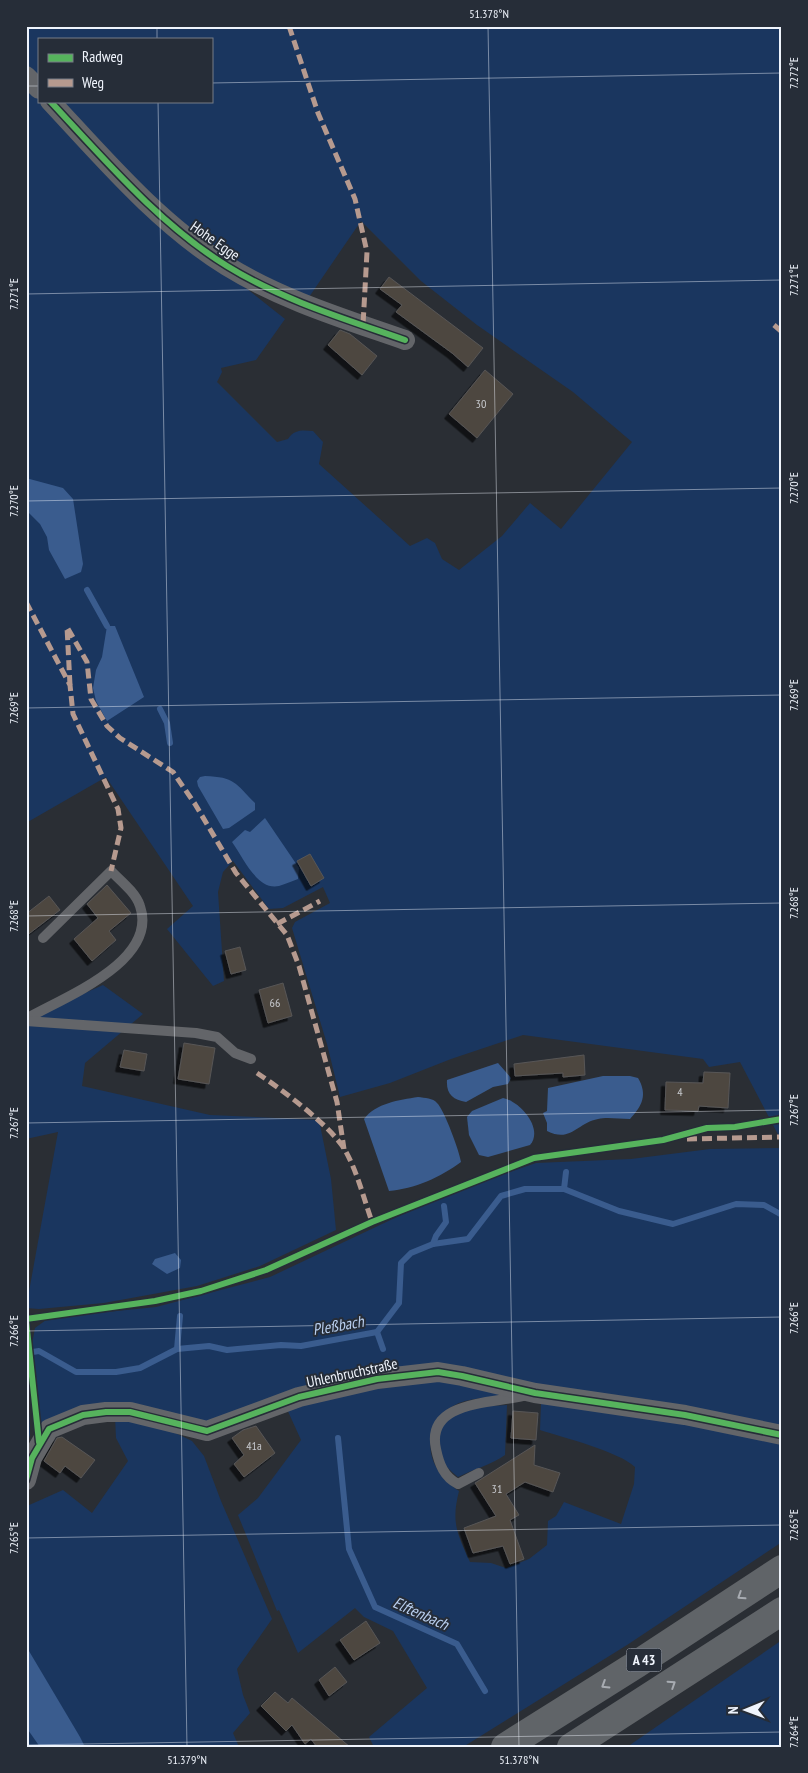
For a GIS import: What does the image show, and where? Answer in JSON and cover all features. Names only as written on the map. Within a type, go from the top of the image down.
[{"type":"highway","name":"A 43","points":[[505,1747],[637,1664],[782,1569]]},
{"type":"highway","name":"A 43","points":[[571,1747],[668,1686],[782,1610]]},
{"type":"street","points":[[26,76],[38,88]]},
{"type":"street","name":"Hohe Egge","points":[[51,102],[150,205],[191,242],[228,267],[266,287],[312,307],[406,340]]},
{"type":"street","name":"Uhlenbruchstraße","points":[[26,1480],[32,1458],[49,1429],[83,1415],[130,1412],[208,1431],[299,1397],[377,1379],[438,1372],[535,1393],[685,1415],[782,1435]]},
{"type":"lane","points":[[26,1020],[94,984],[121,962],[140,933],[143,922],[140,906],[133,894],[111,872],[43,938]]},
{"type":"lane","points":[[26,1020],[196,1033],[218,1037],[235,1053],[251,1059]]},
{"type":"lane","points":[[479,1473],[458,1484],[452,1481],[439,1465],[434,1440],[440,1423],[452,1411],[473,1404],[507,1401],[535,1393]]},
{"type":"shaded area","points":[[26,26],[782,26],[782,1142],[740,1062],[709,1067],[703,1059],[523,1035],[451,1059],[390,1083],[340,1097],[327,1044],[292,928],[295,922],[330,903],[323,887],[283,908],[269,909],[233,861],[223,872],[218,892],[224,981],[213,986],[167,929],[193,906],[106,777],[26,823],[26,85],[38,97],[38,102],[43,102],[223,270],[285,319],[256,360],[221,368],[222,372],[217,382],[277,442],[288,439],[293,433],[302,430],[313,431],[323,442],[319,464],[410,546],[427,538],[435,543],[442,559],[459,570],[502,536],[530,503],[561,529],[632,442],[573,392],[477,325],[421,281],[361,221],[307,300],[194,238],[57,102],[212,102],[212,38],[38,38],[38,82],[26,70]]},
{"type":"shaded area","points":[[26,478],[63,488],[73,499],[83,564],[81,572],[65,579],[49,550],[47,537],[40,524],[26,510]]},
{"type":"shaded area","points":[[107,626],[115,626],[144,697],[107,721],[96,701],[93,688],[96,670],[102,657]]},
{"type":"shaded area","points":[[200,777],[223,778],[234,782],[255,803],[255,810],[229,828],[223,829],[198,786],[197,781]]},
{"type":"shaded area","points":[[265,818],[299,868],[298,879],[279,886],[271,886],[257,878],[251,872],[232,842],[245,830],[250,832]]},
{"type":"shaded area","points":[[103,985],[143,1014],[85,1063],[82,1086],[210,1115],[319,1120],[331,1179],[336,1230],[260,1266],[197,1286],[104,1303],[39,1309],[26,1308],[58,1132],[26,1139],[26,1019]]},
{"type":"shaded area","points":[[498,1063],[511,1078],[508,1084],[493,1087],[466,1102],[457,1100],[449,1093],[447,1080]]},
{"type":"shaded area","points":[[603,1076],[630,1076],[638,1078],[643,1095],[638,1110],[630,1119],[598,1119],[568,1134],[562,1135],[547,1131],[547,1123],[543,1113],[547,1111],[548,1088]]},
{"type":"shaded area","points":[[418,1097],[433,1100],[444,1113],[461,1162],[445,1173],[427,1181],[408,1188],[389,1191],[364,1119],[381,1106]]},
{"type":"shaded area","points":[[503,1098],[510,1100],[523,1110],[532,1124],[534,1139],[530,1145],[488,1157],[479,1155],[469,1135],[467,1117],[472,1111]]},
{"type":"shaded area","points":[[782,1148],[782,1430],[448,1369],[203,1423],[167,1416],[42,1425],[38,1417],[32,1344],[35,1328],[46,1320],[67,1316],[156,1307],[270,1277],[399,1216],[477,1183],[536,1163],[631,1159],[710,1149]]},
{"type":"shaded area","points":[[175,1253],[181,1260],[180,1268],[167,1274],[152,1264],[155,1259]]},
{"type":"shaded area","points":[[26,1343],[30,1434],[26,1453]]},
{"type":"shaded area","points":[[454,1378],[506,1397],[479,1398],[459,1403],[450,1408],[437,1423],[430,1442],[433,1461],[438,1470],[459,1491],[456,1512],[457,1528],[470,1562],[491,1563],[506,1568],[529,1559],[547,1545],[548,1521],[556,1516],[564,1502],[621,1524],[634,1484],[635,1467],[617,1456],[540,1430],[541,1404],[558,1402],[782,1440],[782,1542],[627,1645],[463,1747],[374,1747],[369,1737],[427,1688],[393,1631],[364,1617],[355,1608],[298,1653],[279,1610],[277,1611],[238,1515],[258,1498],[301,1440],[286,1407],[314,1398]]},
{"type":"shaded area","points":[[507,1405],[505,1455],[494,1462],[458,1477],[445,1465],[440,1456],[439,1439],[445,1422],[453,1414],[466,1410]]},
{"type":"shaded area","points":[[115,1416],[161,1426],[192,1441],[204,1456],[221,1501],[272,1619],[237,1669],[243,1695],[250,1713],[233,1733],[239,1747],[26,1747],[27,1506],[63,1490],[92,1513],[128,1461],[116,1438]]},
{"type":"shaded area","points":[[782,1640],[782,1747],[627,1747]]},
{"type":"shaded area","points":[[26,1646],[85,1747],[40,1747],[26,1727]]},
{"type":"building","points":[[389,277],[483,348],[468,367],[396,312],[402,305],[380,289]]},
{"type":"building","points":[[340,330],[350,334],[377,356],[362,375],[328,345]]},
{"type":"building","points":[[485,370],[513,394],[477,438],[449,414]]},
{"type":"building","points":[[310,854],[324,878],[311,886],[297,861]]},
{"type":"building","points":[[107,885],[131,913],[109,931],[116,940],[92,961],[74,939],[98,918],[87,904]]},
{"type":"building","points":[[49,896],[60,910],[26,936],[26,914]]},
{"type":"building","points":[[240,947],[246,970],[231,974],[225,951]]},
{"type":"building","points":[[283,983],[292,1016],[268,1023],[259,990]]},
{"type":"building","points":[[184,1043],[215,1048],[209,1084],[178,1079]]},
{"type":"building","points":[[124,1050],[147,1054],[144,1071],[120,1067]]},
{"type":"building","points":[[584,1055],[585,1075],[563,1077],[563,1073],[515,1076],[514,1064]]},
{"type":"building","points":[[704,1072],[730,1073],[728,1108],[699,1106],[698,1111],[665,1110],[666,1082],[703,1083]]},
{"type":"building","points":[[513,1411],[538,1413],[536,1440],[511,1438]]},
{"type":"building","points":[[256,1426],[275,1453],[244,1477],[234,1464],[244,1455],[232,1438],[243,1430]]},
{"type":"building","points":[[62,1437],[95,1460],[81,1478],[65,1466],[60,1473],[44,1461],[57,1438]]},
{"type":"building","points":[[535,1445],[534,1465],[560,1473],[553,1492],[525,1482],[506,1494],[519,1515],[510,1520],[524,1559],[510,1564],[503,1546],[473,1553],[464,1528],[496,1516],[475,1483]]},
{"type":"building","points":[[366,1621],[380,1643],[354,1660],[340,1640]]},
{"type":"building","points":[[335,1667],[347,1682],[329,1696],[319,1680]]},
{"type":"building","points":[[275,1692],[288,1703],[292,1698],[350,1747],[317,1747],[311,1739],[305,1744],[292,1725],[286,1731],[261,1706]]},
{"type":"waterway","points":[[87,590],[107,626]]},
{"type":"waterway","points":[[160,709],[167,723],[170,743]]},
{"type":"waterway","points":[[564,1189],[566,1172]]},
{"type":"waterway","name":"Pleßbach","points":[[26,1353],[39,1351],[76,1372],[116,1372],[140,1368],[177,1349],[209,1346],[227,1350],[281,1345],[301,1346],[377,1332],[399,1303],[401,1263],[411,1253],[433,1244],[468,1239],[501,1196],[525,1189],[564,1189],[619,1211],[673,1224],[736,1204],[764,1205],[782,1215]]},
{"type":"waterway","points":[[433,1244],[446,1222],[444,1206]]},
{"type":"waterway","points":[[177,1349],[180,1316]]},
{"type":"waterway","points":[[377,1332],[383,1349]]},
{"type":"waterway","name":"Elftenbach","points":[[338,1438],[349,1549],[375,1607],[457,1644],[485,1691]]},
{"type":"marked path","points":[[289,26],[318,113],[355,199],[367,252],[363,325]]},
{"type":"marked path","points":[[774,325],[782,332]]},
{"type":"marked path","points":[[26,602],[70,685],[73,714],[118,809],[121,828],[111,871]]},
{"type":"marked path","points":[[70,685],[67,627],[87,662],[91,699],[107,726],[120,738],[173,772],[195,804],[236,873],[287,935],[299,966],[337,1102],[344,1149]]},
{"type":"marked path","points":[[277,924],[320,901]]},
{"type":"marked path","points":[[257,1073],[304,1108],[338,1140],[353,1167],[372,1222]]},
{"type":"marked path","points":[[687,1139],[782,1137]]},
{"type":"cycle path","points":[[51,102],[112,168],[156,211],[178,231],[227,266],[292,299],[405,340]]},
{"type":"cycle path","points":[[26,1319],[155,1301],[201,1291],[266,1270],[372,1222],[534,1158],[663,1140],[707,1128],[735,1127],[782,1119]]},
{"type":"cycle path","points":[[26,1320],[39,1442]]},
{"type":"cycle path","points":[[26,1480],[32,1458],[49,1429],[83,1415],[106,1412],[130,1412],[207,1431],[299,1397],[377,1379],[438,1372],[535,1393],[685,1415],[782,1435]]}]
